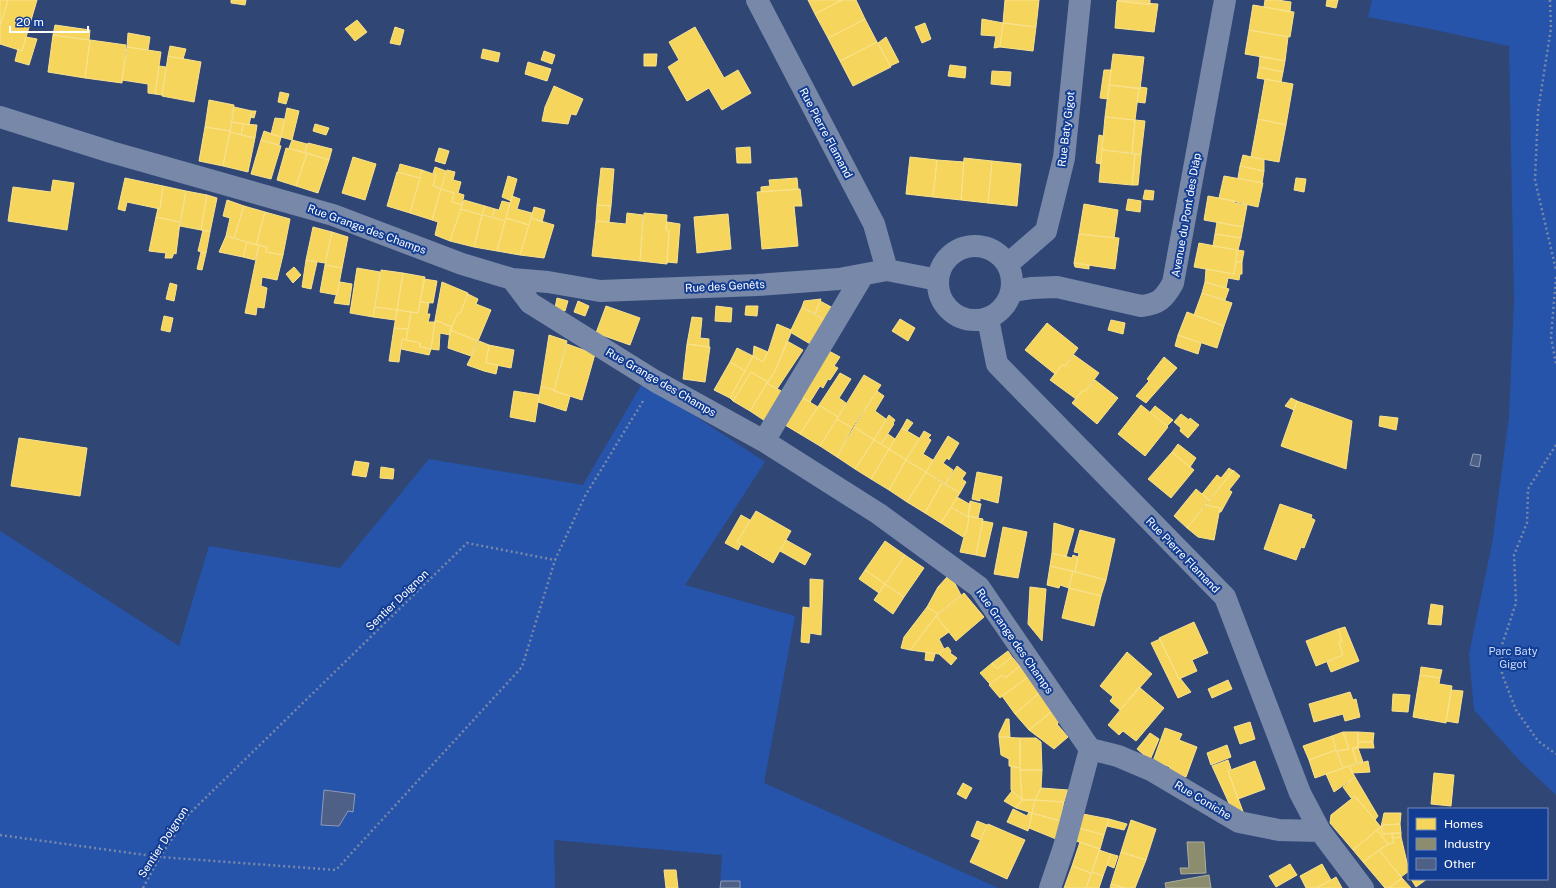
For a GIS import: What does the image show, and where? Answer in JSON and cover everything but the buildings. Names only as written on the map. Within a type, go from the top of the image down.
[{"type":"street","name":"Rue Pierre Flamand","points":[[757,0],[874,224],[887,270]]},
{"type":"street","name":"Rue Baty Gigot","points":[[1008,264],[1046,231],[1064,158],[1080,0]]},
{"type":"street","name":"Avenue du Pont des Diâp","points":[[1012,291],[1032,288],[1057,287],[1141,306],[1154,304],[1166,296],[1173,284],[1225,0]]},
{"type":"street","name":"Rue Grange des Champs","points":[[0,117],[111,152],[333,215],[462,264],[512,279],[530,303],[655,381],[764,441],[879,514],[979,587],[1090,749]]},
{"type":"street","points":[[983,246],[997,252],[1008,264],[1013,277],[1012,291],[1004,308],[988,319],[973,321],[958,317],[947,308],[940,295],[938,280],[943,264],[953,253],[967,247],[983,246]]},
{"type":"street","name":"Rue des Genêts","points":[[512,279],[548,282],[600,291],[757,285],[839,279],[887,270],[938,280]]},
{"type":"street","points":[[764,441],[862,274]]},
{"type":"street","name":"Rue Pierre Flamand","points":[[988,319],[998,364],[1225,597],[1300,794],[1320,831],[1363,888]]},
{"type":"street","points":[[1050,888],[1064,847],[1090,749]]},
{"type":"street","name":"Rue Coniche","points":[[1090,749],[1118,756],[1151,770],[1239,822],[1279,830],[1320,831]]},
{"type":"path","points":[[1550,0],[1551,28],[1538,111],[1535,180],[1556,270]]},
{"type":"path","points":[[1556,277],[1551,338],[1556,364]]},
{"type":"path","points":[[0,835],[160,858],[336,870],[522,666],[555,560],[585,496],[655,381]]},
{"type":"path","points":[[1556,445],[1528,489],[1527,523],[1514,555],[1516,603],[1502,645],[1502,674],[1516,710],[1520,716],[1538,741],[1556,754]]},
{"type":"path","name":"Sentier Doignon","points":[[143,888],[160,858],[188,815],[467,543],[555,560]]},
{"type":"green space","name":"Parc Baty Gigot","points":[[1372,0],[1556,0],[1556,795],[1521,762],[1474,710],[1469,654],[1492,544],[1509,417],[1514,301],[1509,46],[1368,17]]},
{"type":"green space","points":[[643,382],[765,462],[685,585],[795,616],[764,783],[998,888],[720,888],[722,855],[554,840],[555,888],[0,888],[0,531],[179,646],[209,546],[340,568],[429,459],[583,485]]}]
